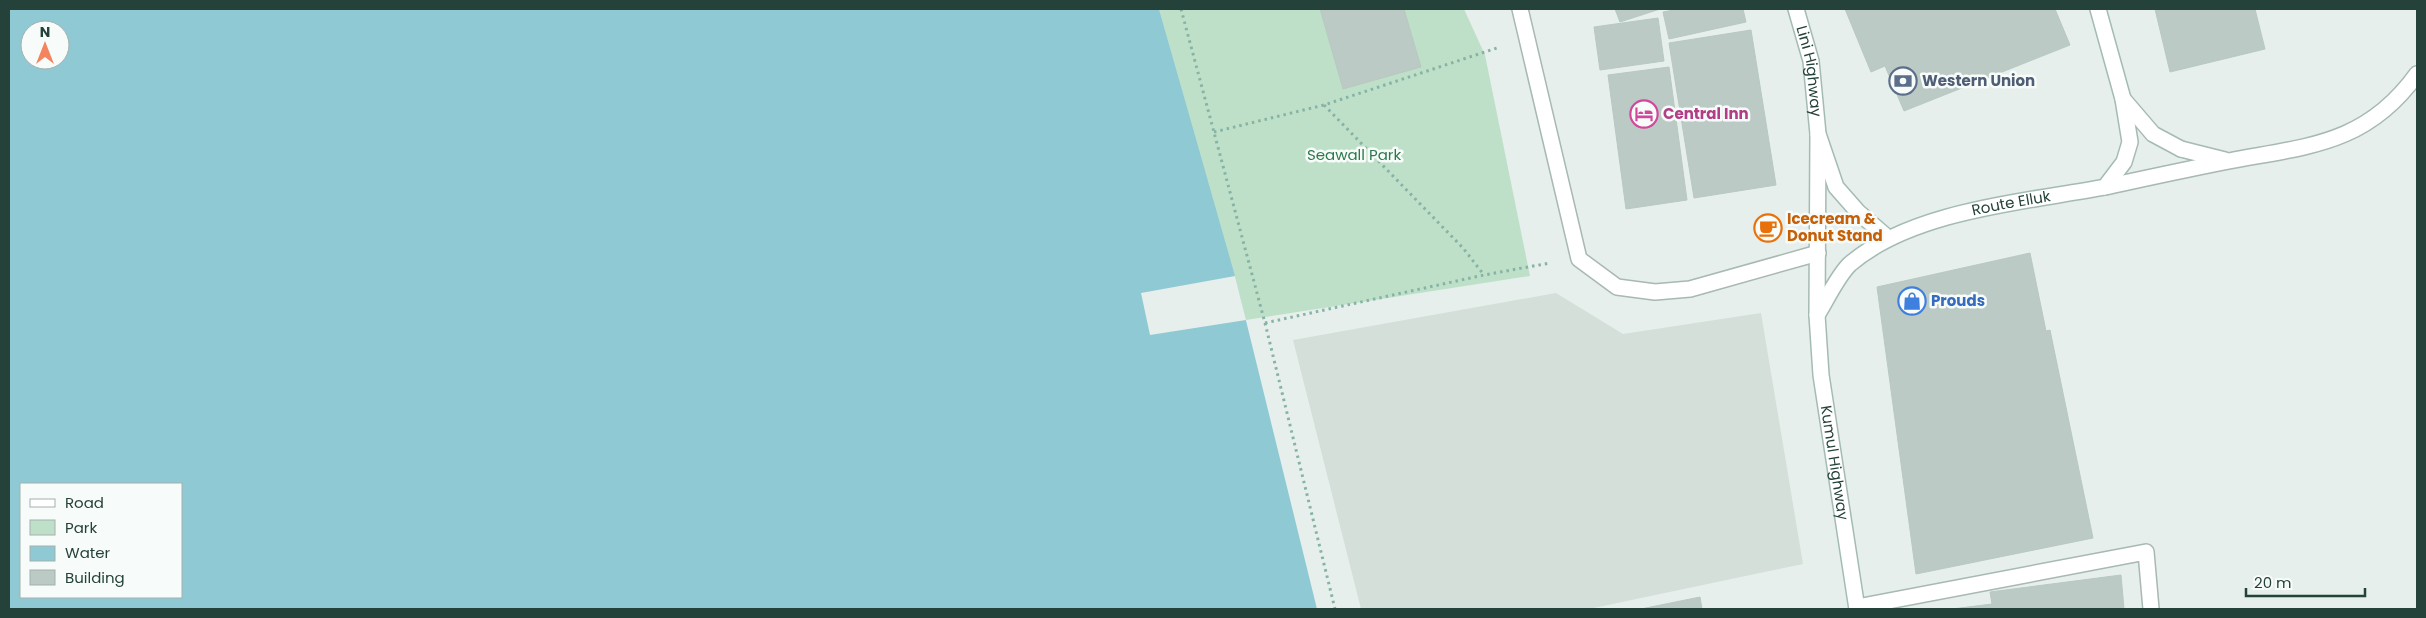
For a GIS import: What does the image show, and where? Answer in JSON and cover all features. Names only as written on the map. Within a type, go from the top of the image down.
[{"type":"street","points":[[1520,9],[1578,259],[1617,287],[1655,292],[1690,289],[1818,253]]},
{"type":"street","name":"Lini Highway","points":[[1796,9],[1811,61],[1818,134],[1817,315]]},
{"type":"street","points":[[2098,9],[2122,100],[2130,142],[2124,162],[2105,187]]},
{"type":"street","name":"Route Elluk","points":[[1817,315],[1849,265],[1888,238],[1948,216],[2305,148],[2332,140],[2377,117],[2393,104],[2417,74]]},
{"type":"street","points":[[2122,100],[2153,134],[2181,149],[2229,161]]},
{"type":"street","name":"Lini Highway","points":[[1818,134],[1836,187],[1858,212],[1888,238]]},
{"type":"street","name":"Kumul Highway","points":[[1817,315],[1821,375],[1857,608]]},
{"type":"street","points":[[1857,608],[2146,552],[2151,609]]},
{"type":"path","points":[[1181,9],[1265,323],[1335,609]]},
{"type":"path","points":[[1214,132],[1324,105],[1527,38]]},
{"type":"path","points":[[1324,105],[1463,248],[1484,275]]},
{"type":"path","points":[[1265,323],[1484,275],[1578,259]]},
{"type":"shaded area","points":[[1556,293],[1623,334],[1761,313],[1803,564],[1589,609],[1361,609],[1293,340]]},
{"type":"green space","name":"Seawall Park","points":[[1159,9],[1464,9],[1485,55],[1530,276],[1246,320]]},
{"type":"water","points":[[9,9],[1159,9],[1235,276],[1317,609],[9,609]]},
{"type":"pier","points":[[1235,276],[1246,320],[1150,335],[1141,293]]},
{"type":"building","points":[[1320,9],[1404,9],[1421,67],[1343,89]]},
{"type":"building","points":[[1615,9],[1660,9],[1620,22]]},
{"type":"building","points":[[1679,9],[1743,9],[1746,22],[1669,39],[1663,12]]},
{"type":"building","points":[[1845,9],[2055,9],[2070,45],[1904,111],[1885,66],[1871,72]]},
{"type":"building","points":[[2155,9],[2255,9],[2265,49],[2170,72]]},
{"type":"building","points":[[1658,18],[1664,61],[1600,70],[1594,27]]},
{"type":"building","points":[[1751,30],[1776,185],[1694,198],[1669,43]]},
{"type":"building","points":[[1669,67],[1687,200],[1626,209],[1608,75]]},
{"type":"building","points":[[2030,253],[2046,331],[2050,330],[2093,538],[1916,574],[1877,287]]},
{"type":"building","points":[[2121,575],[2124,609],[1952,609],[1992,604],[1990,592]]},
{"type":"building","points":[[1700,597],[1702,609],[1641,609]]},
{"type":"place","name":"Western Union","points":[[1903,81]]},
{"type":"place","name":"Central Inn","points":[[1644,114]]},
{"type":"place","name":"Icecream & Donut Stand","points":[[1768,228]]},
{"type":"place","name":"Prouds","points":[[1912,301]]}]
